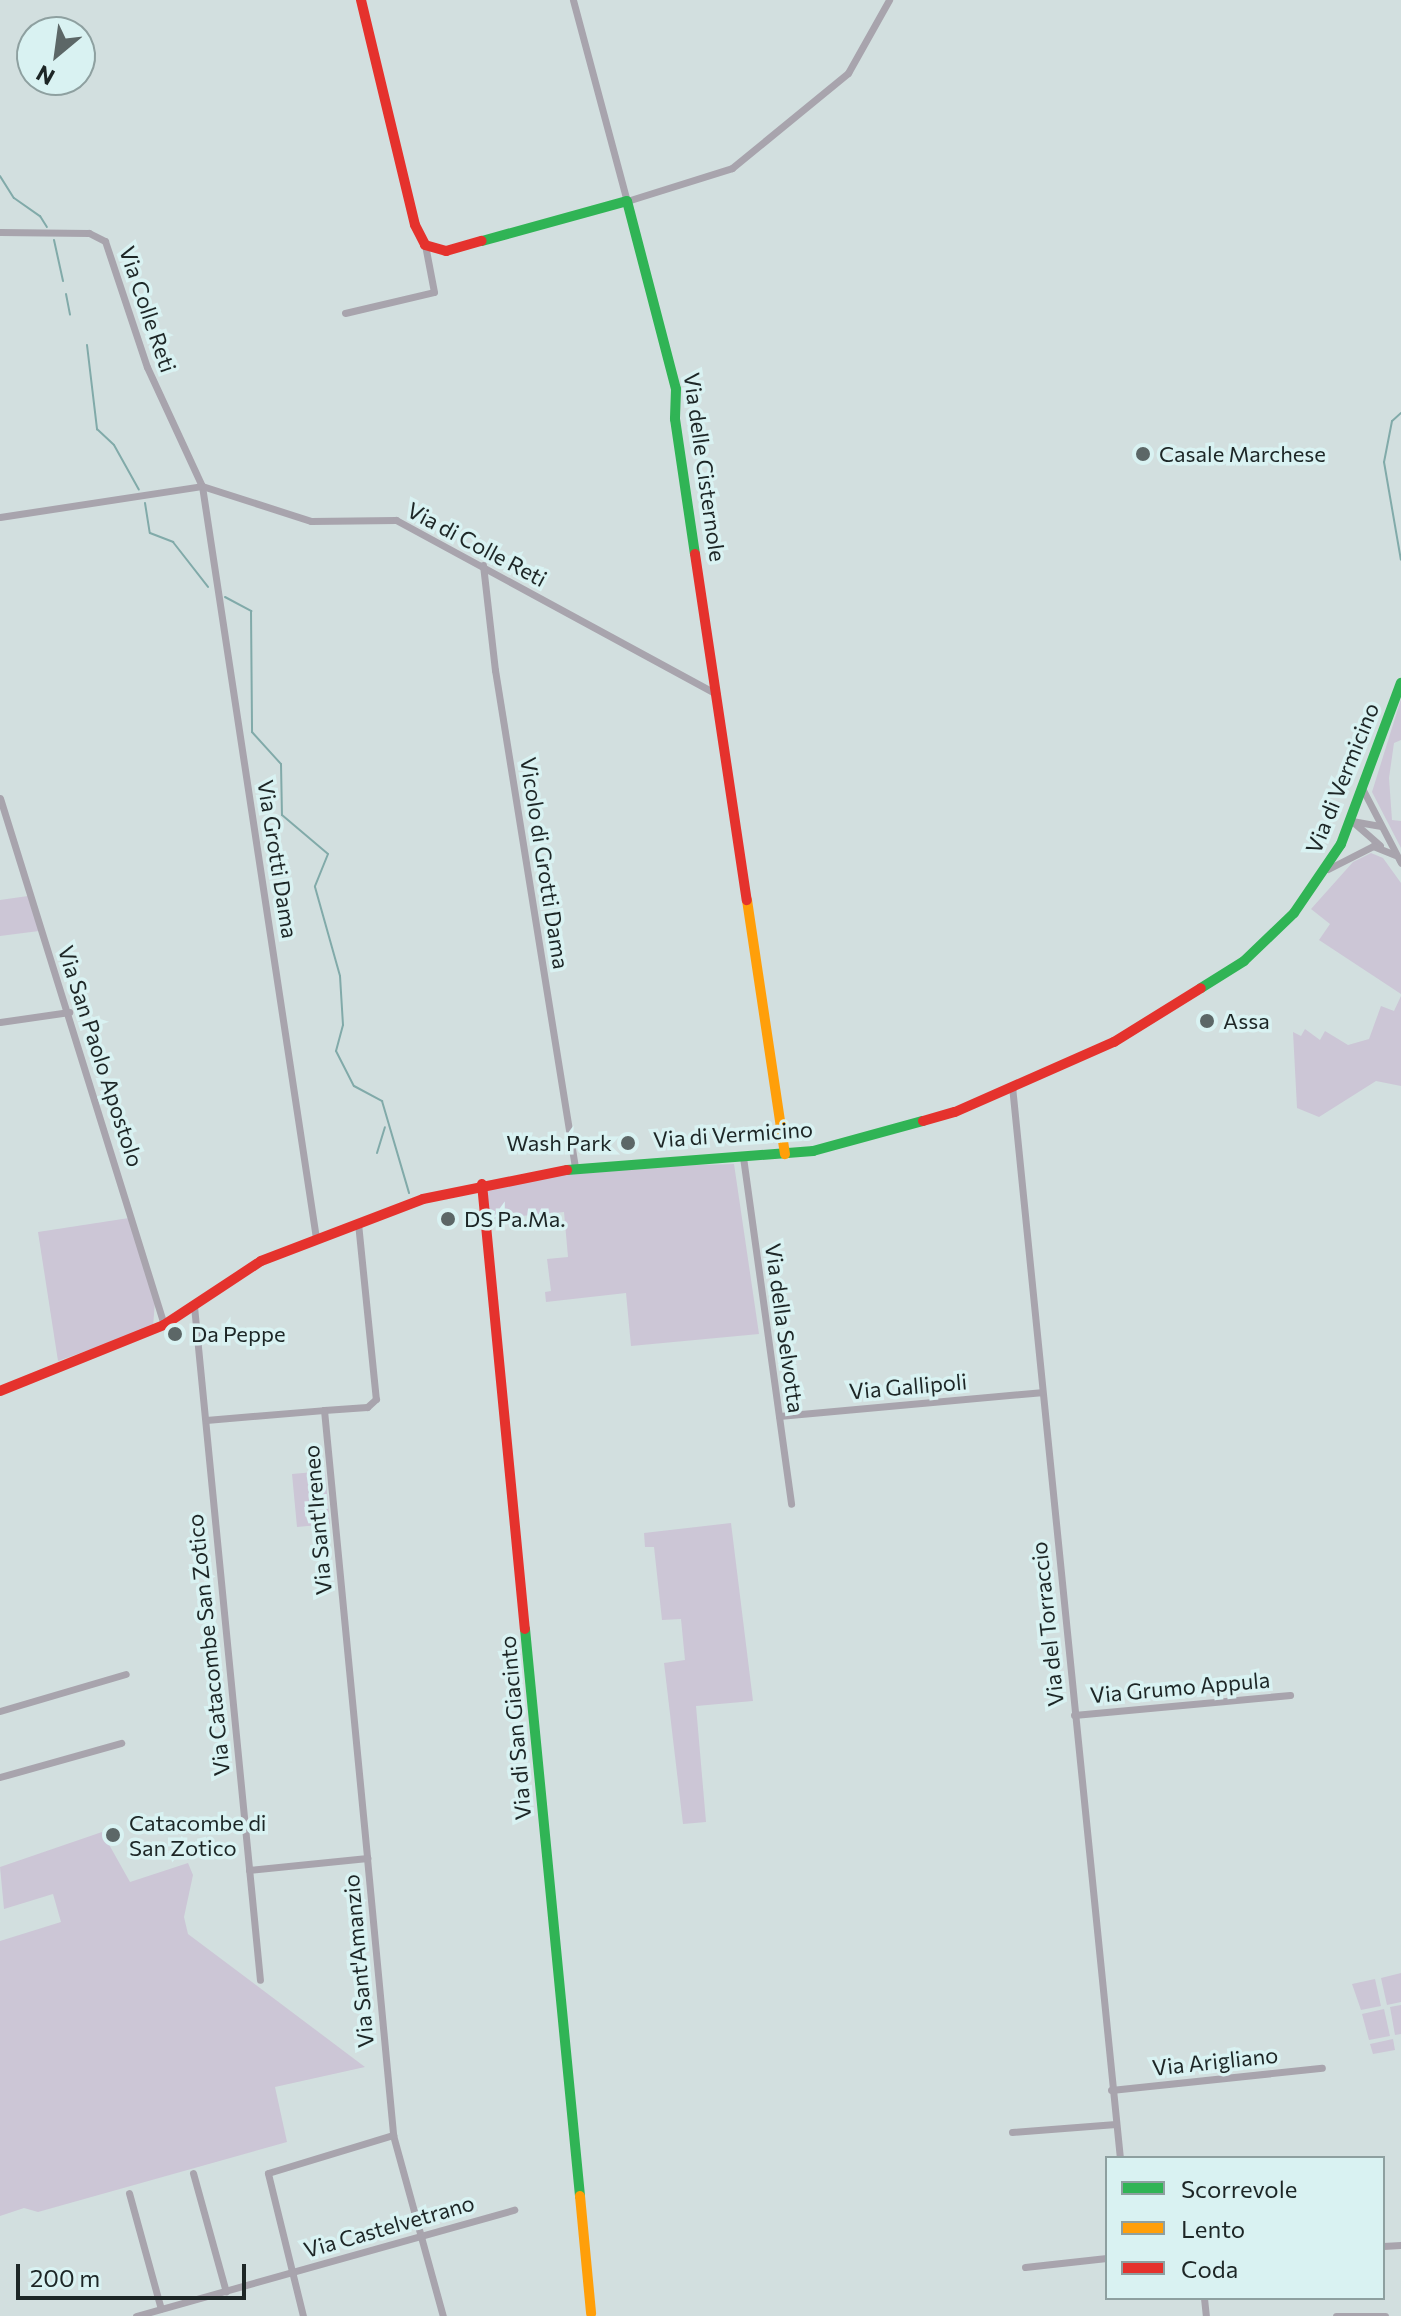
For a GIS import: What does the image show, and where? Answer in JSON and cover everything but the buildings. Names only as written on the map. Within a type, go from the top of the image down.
[{"type":"street","points":[[345,313],[434,292],[425,245],[415,225],[361,0]]},
{"type":"street","points":[[573,0],[627,201]]},
{"type":"street","points":[[425,245],[446,251],[627,201],[732,168],[848,73],[889,0]]},
{"type":"street","name":"Via delle Cisternole","points":[[627,201],[676,389],[675,419],[785,1154]]},
{"type":"street","name":"Via Colle Reti","points":[[0,232],[92,234],[105,241],[150,375],[202,486]]},
{"type":"street","points":[[0,517],[202,486]]},
{"type":"street","name":"Via di Colle Reti","points":[[202,486],[311,521],[402,521],[717,694]]},
{"type":"street","name":"Via Grotti Dama","points":[[202,486],[316,1238]]},
{"type":"street","name":"Vicolo di Grotti Dama","points":[[483,565],[492,656],[575,1167]]},
{"type":"street","name":"Via di Vermicino","points":[[0,1391],[164,1325],[258,1262],[358,1223],[482,1184],[575,1167],[785,1154],[938,1117],[1114,1042],[1219,978],[1282,928],[1328,869],[1352,821],[1401,683]]},
{"type":"street","points":[[1363,790],[1399,860]]},
{"type":"street","name":"Via San Paolo Apostolo","points":[[0,798],[164,1325]]},
{"type":"street","points":[[1352,821],[1380,826]]},
{"type":"street","points":[[1352,821],[1399,860]]},
{"type":"street","points":[[1328,869],[1360,850],[1384,848]]},
{"type":"street","points":[[0,1022],[69,1012]]},
{"type":"street","name":"Via del Torraccio","points":[[1012,1086],[1120,2156]]},
{"type":"street","name":"Via della Selvotta","points":[[743,1157],[791,1504]]},
{"type":"street","name":"Via di San Giacinto","points":[[482,1184],[591,2313]]},
{"type":"street","points":[[206,1420],[367,1407],[376,1399],[358,1223]]},
{"type":"street","name":"Via Catacombe San Zotico","points":[[194,1306],[260,1980]]},
{"type":"street","name":"Via Gallipoli","points":[[779,1416],[1041,1392]]},
{"type":"street","name":"Via Sant'Ireneo","points":[[324,1410],[367,1858]]},
{"type":"street","points":[[0,1711],[126,1674]]},
{"type":"street","name":"Via Grumo Appula","points":[[1074,1715],[1290,1695]]},
{"type":"street","points":[[0,1777],[121,1743]]},
{"type":"street","name":"Via Sant'Amanzio","points":[[249,1870],[367,1858],[393,2135],[443,2316]]},
{"type":"street","name":"Via Arigliano","points":[[1111,2090],[1322,2068]]},
{"type":"street","points":[[1012,2132],[1116,2124]]},
{"type":"street","points":[[303,2316],[268,2173],[393,2135]]},
{"type":"street","points":[[193,2173],[226,2292]]},
{"type":"street","points":[[129,2193],[161,2309]]},
{"type":"street","name":"Via Castelvetrano","points":[[136,2316],[514,2210]]},
{"type":"street","points":[[1025,2267],[1105,2258]]},
{"type":"street","points":[[1336,2316],[1385,2316]]},
{"type":"shaded area","points":[[1401,699],[1401,740],[1394,743],[1389,778],[1392,820],[1401,821],[1401,848],[1372,792]]},
{"type":"shaded area","points":[[1371,853],[1383,858],[1401,883],[1401,994],[1319,940],[1330,924],[1311,909],[1353,862]]},
{"type":"shaded area","points":[[28,896],[39,931],[0,936],[0,900]]},
{"type":"shaded area","points":[[1401,996],[1401,1086],[1376,1081],[1319,1117],[1297,1108],[1293,1032],[1301,1036],[1305,1029],[1320,1040],[1325,1031],[1348,1045],[1369,1039],[1381,1006],[1394,1011]]},
{"type":"shaded area","points":[[734,1164],[759,1334],[631,1346],[626,1293],[546,1302],[545,1292],[551,1291],[547,1259],[568,1257],[564,1212],[488,1219],[488,1189],[594,1168]]},
{"type":"shaded area","points":[[129,1218],[155,1301],[153,1327],[58,1361],[38,1232]]},
{"type":"shaded area","points":[[325,1471],[330,1524],[297,1527],[292,1474]]},
{"type":"shaded area","points":[[731,1523],[753,1701],[696,1706],[706,1822],[683,1824],[664,1663],[685,1660],[681,1619],[662,1620],[654,1547],[645,1547],[644,1533]]},
{"type":"shaded area","points":[[102,1832],[130,1882],[188,1863],[193,1875],[184,1917],[188,1934],[365,2067],[275,2087],[287,2142],[38,2212],[24,2208],[0,2216],[0,1941],[61,1922],[53,1894],[4,1909],[0,1867]]},
{"type":"shaded area","points":[[1401,1973],[1401,2002],[1387,2005],[1381,1978]]},
{"type":"shaded area","points":[[1375,1979],[1381,2006],[1361,2010],[1352,1984]]},
{"type":"shaded area","points":[[1401,2005],[1401,2034],[1395,2035],[1390,2007]]},
{"type":"shaded area","points":[[1384,2009],[1390,2036],[1369,2040],[1362,2014]]},
{"type":"shaded area","points":[[1393,2039],[1395,2050],[1373,2054],[1370,2044]]},
{"type":"waterway","points":[[0,176],[14,198],[40,216],[47,227]]},
{"type":"waterway","points":[[54,240],[63,281]]},
{"type":"waterway","points":[[66,294],[70,315]]},
{"type":"waterway","points":[[87,345],[97,429],[114,445],[139,490]]},
{"type":"waterway","points":[[1401,413],[1392,421],[1384,462],[1401,560]]},
{"type":"waterway","points":[[145,503],[150,533],[173,542],[208,587]]},
{"type":"waterway","points":[[225,597],[251,611],[252,732],[281,764],[282,815],[328,854],[315,887],[340,976],[343,1025],[336,1051],[354,1086],[382,1101],[409,1193]]},
{"type":"waterway","points":[[377,1153],[385,1127]]},
{"type":"traffic: fast","points":[[482,241],[627,201],[676,389],[675,419],[695,554]]},
{"type":"traffic: fast","points":[[1201,988],[1244,961],[1294,913],[1341,844],[1401,683]]},
{"type":"traffic: fast","points":[[567,1170],[813,1151],[923,1121]]},
{"type":"traffic: fast","points":[[525,1629],[580,2196]]},
{"type":"traffic: slow","points":[[747,900],[785,1154]]},
{"type":"traffic: slow","points":[[580,2196],[591,2313]]},
{"type":"traffic: jam","points":[[361,0],[415,225],[425,245],[446,251],[482,241]]},
{"type":"traffic: jam","points":[[695,554],[747,900]]},
{"type":"traffic: jam","points":[[923,1121],[955,1112],[1114,1042],[1201,988]]},
{"type":"traffic: jam","points":[[0,1391],[164,1325],[261,1261],[423,1199],[567,1170]]},
{"type":"traffic: jam","points":[[482,1184],[525,1629]]},
{"type":"place","name":"Casale Marchese","points":[[1143,454]]},
{"type":"place","name":"Assa","points":[[1207,1021]]},
{"type":"place","name":"Wash Park","points":[[628,1143]]},
{"type":"place","name":"DS Pa.Ma.","points":[[448,1219]]},
{"type":"place","name":"Da Peppe","points":[[175,1334]]},
{"type":"place","name":"Catacombe di San Zotico","points":[[113,1835]]}]
